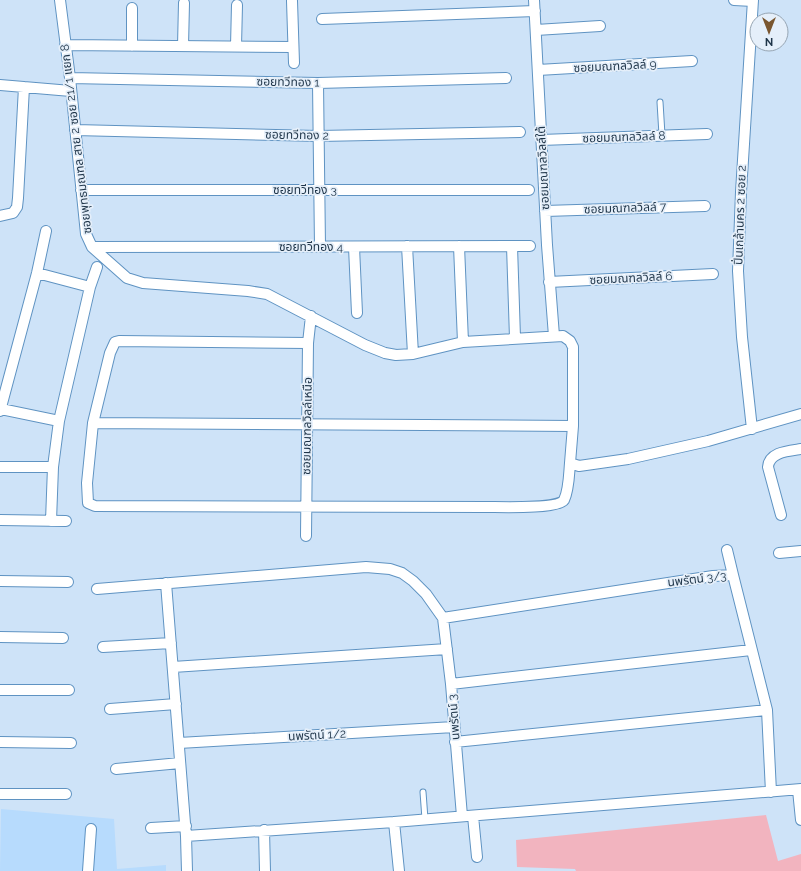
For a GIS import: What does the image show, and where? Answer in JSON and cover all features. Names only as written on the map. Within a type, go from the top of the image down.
[{"type":"street","name":"ซอยพุทธมณฑล สาย 2 ซอย 21/1 แยก 8","points":[[60,0],[70,78],[86,234],[92,247],[127,278],[133,281],[267,294],[385,353],[396,355],[413,354],[463,342],[554,336],[567,338],[573,347],[573,426],[570,463],[565,499],[560,504],[554,505],[488,507],[90,505],[87,498],[87,483],[93,423]]},
{"type":"street","name":"ซอยมณฑลวิลล์ใต้","points":[[534,0],[536,11],[545,211],[554,336]]},
{"type":"street","points":[[734,0],[753,1]]},
{"type":"street","points":[[292,1],[294,63]]},
{"type":"street","name":"ปิ่นเกล้านคร 2 ซอย 2","points":[[752,429],[742,337],[738,271],[741,192],[753,1]]},
{"type":"street","points":[[183,46],[184,3]]},
{"type":"street","points":[[236,46],[237,5]]},
{"type":"street","points":[[132,8],[132,46]]},
{"type":"street","points":[[322,20],[536,11]]},
{"type":"street","points":[[536,30],[600,26]]},
{"type":"street","points":[[65,45],[293,47]]},
{"type":"street","name":"ซอยมณฑลวิลล์ 9","points":[[538,70],[692,61]]},
{"type":"street","name":"ซอยทวีทอง 1","points":[[70,78],[318,83],[506,78]]},
{"type":"street","points":[[318,83],[320,247]]},
{"type":"street","points":[[0,85],[71,91]]},
{"type":"street","points":[[0,216],[13,213],[17,207],[24,87]]},
{"type":"street","name":"ซอยทวีทอง 2","points":[[75,130],[319,136],[520,132]]},
{"type":"street","name":"ซอยมณฑลวิลล์ 8","points":[[541,140],[707,134]]},
{"type":"street","name":"ซอยทวีทอง 3","points":[[81,190],[530,190]]},
{"type":"street","name":"ซอยมณฑลวิลล์ 7","points":[[545,211],[705,206]]},
{"type":"street","points":[[46,231],[37,273],[1,410],[59,421]]},
{"type":"street","points":[[407,246],[413,354]]},
{"type":"street","points":[[459,246],[463,342]]},
{"type":"street","points":[[512,246],[515,338]]},
{"type":"street","name":"ซอยทวีทอง 4","points":[[92,247],[530,246]]},
{"type":"street","points":[[354,247],[357,313]]},
{"type":"street","points":[[50,521],[53,467],[59,421],[90,287],[97,266]]},
{"type":"street","points":[[37,273],[90,287]]},
{"type":"street","name":"ซอยมณฑลวิลล์ 6","points":[[550,282],[713,274]]},
{"type":"street","name":"ซอยมณฑลวิลล์เหนือ","points":[[306,536],[308,343],[311,316]]},
{"type":"street","points":[[308,343],[119,341],[113,345],[110,353],[93,423],[573,426]]},
{"type":"street","points":[[0,371],[11,372]]},
{"type":"street","points":[[570,463],[579,466],[606,463],[708,441],[801,414]]},
{"type":"street","points":[[781,515],[768,468],[769,461],[772,456],[801,449]]},
{"type":"street","points":[[0,467],[53,467]]},
{"type":"street","points":[[0,520],[66,520]]},
{"type":"street","points":[[727,550],[733,574]]},
{"type":"street","points":[[779,554],[801,551]]},
{"type":"street","points":[[97,589],[366,567],[390,569],[413,581],[432,600],[443,618]]},
{"type":"street","name":"นพรัตน์ 3/3","points":[[443,618],[733,574],[767,710],[771,792]]},
{"type":"street","points":[[0,581],[68,582]]},
{"type":"street","points":[[166,583],[186,831],[187,871]]},
{"type":"street","name":"นพรัตน์ 3","points":[[443,618],[448,649],[462,816]]},
{"type":"street","points":[[0,637],[63,638]]},
{"type":"street","points":[[103,647],[171,643]]},
{"type":"street","points":[[173,666],[448,649]]},
{"type":"street","points":[[451,684],[751,650]]},
{"type":"street","points":[[0,690],[69,690]]},
{"type":"street","points":[[110,709],[176,704]]},
{"type":"street","points":[[456,742],[767,710]]},
{"type":"street","name":"นพรัตน์ 1/2","points":[[179,743],[454,727]]},
{"type":"street","points":[[0,742],[72,743]]},
{"type":"street","points":[[116,769],[180,763]]},
{"type":"street","points":[[150,828],[186,831],[264,830],[394,822],[799,790],[801,820]]},
{"type":"street","points":[[0,794],[66,794]]},
{"type":"street","points":[[473,816],[477,857]]},
{"type":"street","points":[[394,822],[399,871]]},
{"type":"street","points":[[88,871],[90,829]]},
{"type":"street","points":[[264,830],[265,871]]},
{"type":"lane","points":[[660,102],[662,135]]},
{"type":"lane","points":[[423,792],[425,819]]},
{"type":"shaded area","points":[[1,809],[114,819],[117,869],[166,865],[166,871],[0,871]]},
{"type":"shaded area","points":[[766,815],[778,861],[801,854],[801,871],[576,871],[575,869],[517,867],[516,840]]}]
